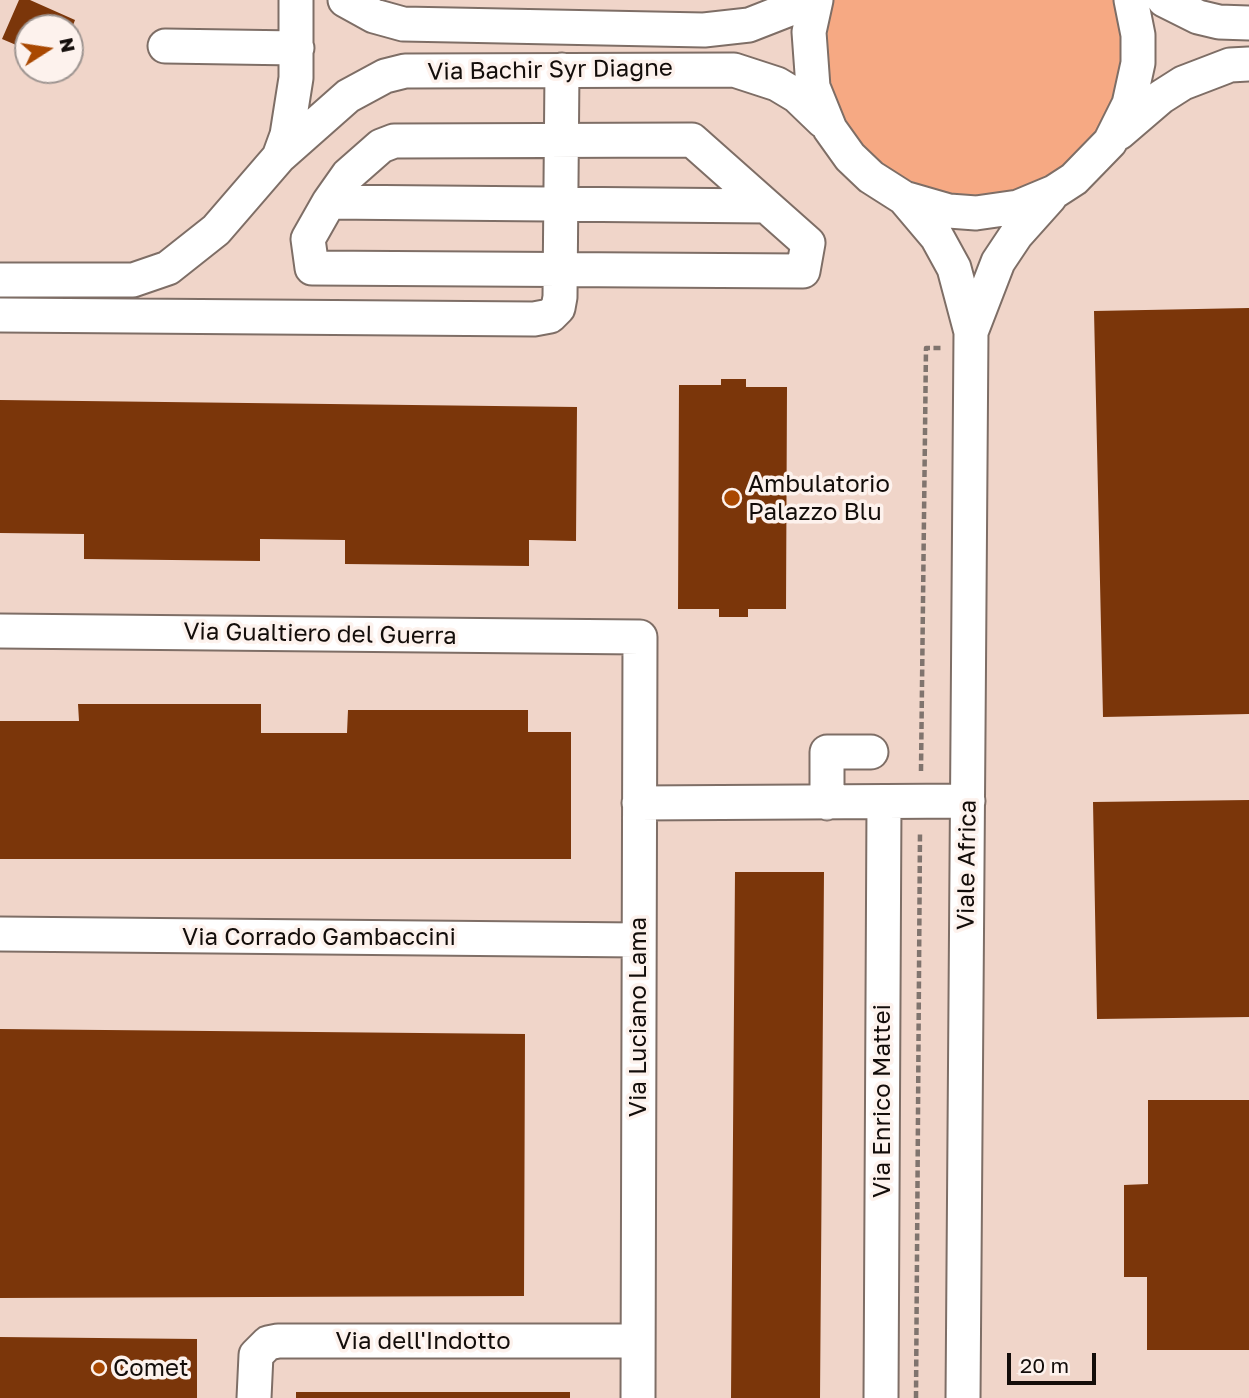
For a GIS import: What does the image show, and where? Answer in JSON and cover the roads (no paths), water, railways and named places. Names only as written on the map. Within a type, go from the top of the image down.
[{"type":"street","name":"Via Bachir Syr Diagne","points":[[279,157],[292,116],[298,48],[296,0]]},
{"type":"street","name":"Via Bachir Syr Diagne","points":[[345,0],[374,16],[403,24],[563,14],[704,30],[731,28],[768,19],[802,0]]},
{"type":"street","name":"Viale Africa","points":[[816,0],[808,54],[813,87],[830,129],[850,157],[871,177],[904,198],[949,211],[976,213],[1018,207],[1055,192],[1074,179],[1110,142],[1129,104],[1138,63],[1138,35],[1131,0]]},
{"type":"street","points":[[1164,0],[1198,17],[1219,22],[1249,23]]},
{"type":"street","points":[[165,46],[298,48]]},
{"type":"street","points":[[1110,142],[1161,97],[1183,83],[1230,65],[1249,64]]},
{"type":"street","name":"Via Bachir Syr Diagne","points":[[0,280],[133,280],[168,268],[216,230],[279,157],[348,96],[384,76],[419,71],[734,69],[764,78],[797,96],[830,129]]},
{"type":"street","points":[[0,315],[534,319],[550,316],[558,308],[560,269],[562,70]]},
{"type":"street","points":[[561,139],[692,140],[808,243],[803,271],[312,268],[308,239],[348,175],[381,146],[394,141],[561,139]]},
{"type":"street","name":"Viale Africa","points":[[971,340],[998,262],[1016,235],[1055,192]]},
{"type":"street","name":"Viale Africa","points":[[904,198],[937,237],[954,268],[971,340],[963,1398]]},
{"type":"street","points":[[329,202],[766,206]]},
{"type":"street","name":"Via Gualtiero del Guerra","points":[[0,631],[640,636]]},
{"type":"street","name":"Via Luciano Lama","points":[[638,1398],[640,636]]},
{"type":"street","points":[[827,803],[827,752],[871,752]]},
{"type":"street","points":[[639,803],[968,802]]},
{"type":"street","name":"Via Enrico Mattei","points":[[881,1398],[884,803]]},
{"type":"street","name":"Via Corrado Gambaccini","points":[[0,934],[638,940]]},
{"type":"street","name":"Via dell'Indotto","points":[[254,1398],[256,1355],[268,1343],[278,1341],[638,1340]]},
{"type":"place","name":"Ambulatorio Palazzo Blu","points":[[732,498]]},
{"type":"place","name":"Comet","points":[[99,1368]]}]
